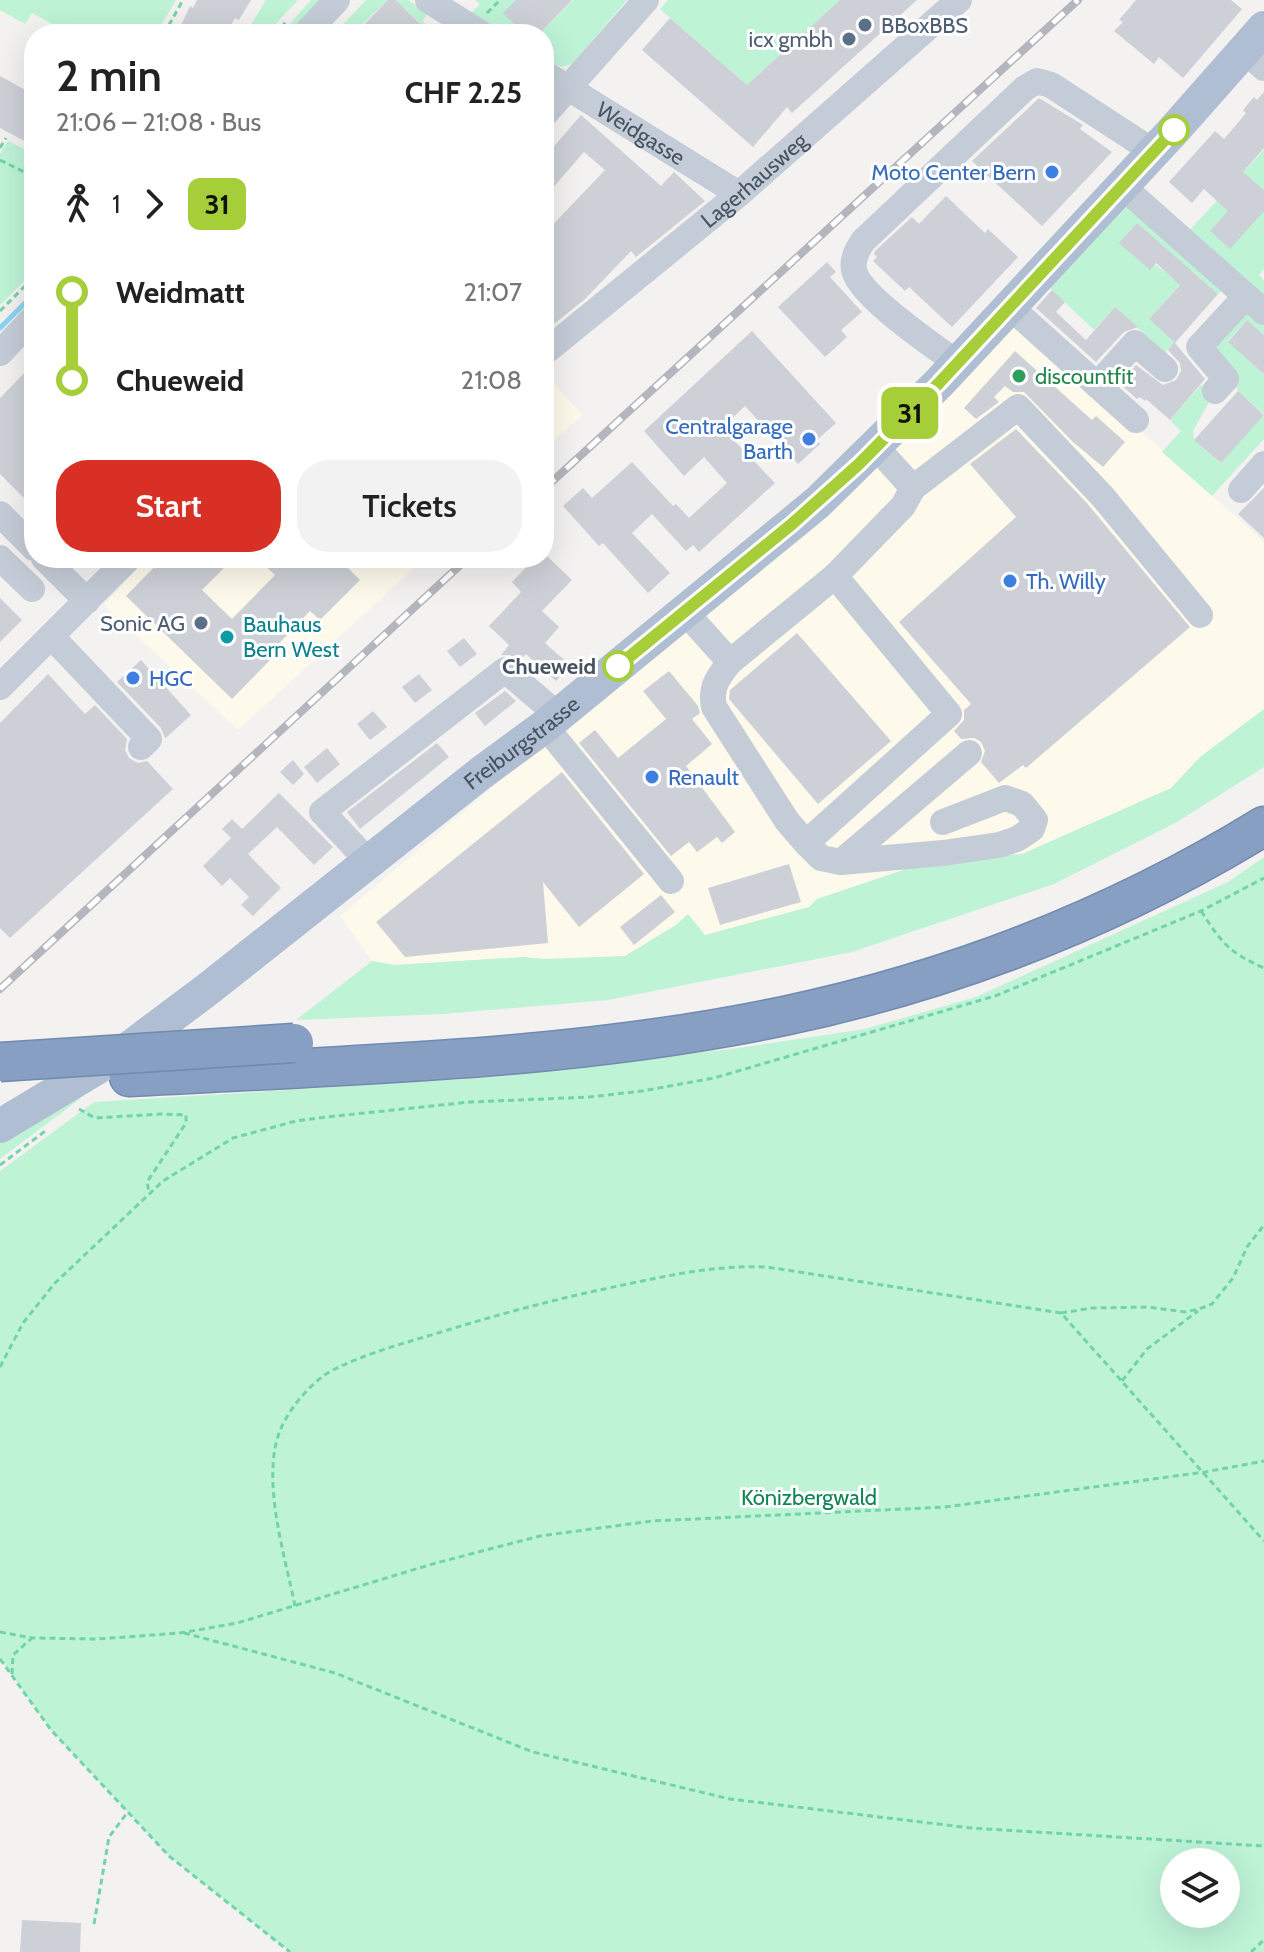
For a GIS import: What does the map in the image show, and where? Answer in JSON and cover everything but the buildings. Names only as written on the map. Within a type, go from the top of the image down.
[{"type":"highway","points":[[0,1062],[448,1034],[632,1016],[729,1001],[866,971],[983,934],[1083,894],[1167,853],[1264,796]]},
{"type":"highway","points":[[0,1087],[449,1059],[589,1046],[695,1032],[827,1006],[932,978],[1050,935],[1167,881],[1264,826]]},
{"type":"main road","name":"Freiburgstrasse","points":[[0,1126],[128,1049],[276,937],[552,720],[808,510],[876,447],[1154,152],[1258,49]]},
{"type":"street","points":[[314,24],[337,0]]},
{"type":"street","points":[[428,0],[473,24]]},
{"type":"street","points":[[554,104],[646,0]]},
{"type":"street","name":"Lagerhausweg","points":[[554,345],[739,194],[959,0]]},
{"type":"street","name":"Weidgasse","points":[[554,79],[739,194]]},
{"type":"street","points":[[957,363],[867,293],[860,284],[854,272],[854,259],[863,241],[1025,88],[1037,81],[1051,85],[1154,152]]},
{"type":"street","points":[[1122,186],[1255,304],[1199,347],[1226,379],[1215,391]]},
{"type":"street","points":[[1009,306],[1136,420]]},
{"type":"street","points":[[0,353],[24,328]]},
{"type":"street","points":[[1097,385],[1135,343],[1165,369]]},
{"type":"street","points":[[943,822],[1005,798],[1022,804],[1035,820],[1027,832],[999,845],[841,862],[821,858],[787,821],[714,707],[712,690],[716,679],[730,662],[835,576],[903,506],[913,488],[1018,407],[1103,497],[1200,615]]},
{"type":"street","points":[[876,447],[913,488]]},
{"type":"street","points":[[1241,490],[1264,464]]},
{"type":"street","points":[[0,514],[24,538]]},
{"type":"street","points":[[0,558],[32,589]]},
{"type":"street","points":[[54,568],[87,601]]},
{"type":"street","points":[[0,687],[119,568]]},
{"type":"street","points":[[806,843],[949,714],[835,576]]},
{"type":"street","points":[[685,612],[730,662]]},
{"type":"street","points":[[51,636],[149,739],[141,747]]},
{"type":"street","points":[[369,862],[322,812],[505,670],[552,720],[671,881]]},
{"type":"street","points":[[841,862],[969,753]]},
{"type":"path","points":[[170,24],[183,0]]},
{"type":"path","points":[[484,24],[500,0]]},
{"type":"path","points":[[0,148],[6,138]]},
{"type":"path","points":[[0,160],[24,172]]},
{"type":"path","points":[[0,311],[24,287]]},
{"type":"path","points":[[1201,911],[1222,943],[1236,955],[1264,968]]},
{"type":"path","points":[[0,1367],[23,1323],[38,1303],[149,1192],[147,1182],[186,1123],[186,1115],[95,1118],[77,1107]]},
{"type":"path","points":[[295,1606],[275,1497],[273,1455],[282,1426],[304,1394],[333,1369],[537,1303],[693,1270],[728,1266],[767,1267],[1061,1313],[1092,1308],[1148,1307],[1185,1312],[1212,1304],[1233,1278],[1247,1247],[1264,1225]]},
{"type":"path","points":[[1122,1381],[1147,1349],[1199,1309]]},
{"type":"path","points":[[1061,1313],[1264,1541]]},
{"type":"path","points":[[0,1632],[32,1638],[97,1639],[180,1633],[237,1623],[540,1536],[652,1521],[945,1507],[1205,1472],[1264,1461]]},
{"type":"path","points":[[180,1633],[335,1673],[533,1752],[730,1799],[971,1828],[1264,1846]]},
{"type":"path","points":[[13,1677],[13,1655],[32,1638]]},
{"type":"path","points":[[0,1659],[51,1730],[169,1856],[290,1952]]},
{"type":"path","points":[[94,1924],[109,1837],[127,1813]]},
{"type":"path","points":[[1251,1952],[1264,1940]]},
{"type":"shaded area","points":[[1010,313],[1264,542],[1264,709],[1200,757],[1171,788],[1022,854],[953,859],[915,866],[817,899],[809,907],[705,935],[688,914],[676,925],[625,956],[524,957],[395,965],[372,961],[340,916],[848,488]]},
{"type":"shaded area","points":[[554,383],[582,415],[554,440]]},
{"type":"shaded area","points":[[138,568],[414,568],[238,730],[104,605]]},
{"type":"green space","points":[[0,0],[176,0],[162,24],[52,24],[32,13],[25,24],[0,10]]},
{"type":"green space","points":[[266,0],[298,0],[275,24],[251,24]]},
{"type":"green space","points":[[311,0],[332,0],[310,24],[290,24]]},
{"type":"green space","points":[[366,0],[388,0],[363,24],[343,24]]},
{"type":"green space","points":[[396,0],[408,0],[429,13],[422,21],[425,24],[420,23]]},
{"type":"green space","points":[[475,0],[518,0],[504,13],[514,24],[489,24],[471,13],[480,4]]},
{"type":"green space","points":[[573,0],[627,0],[572,64],[561,67],[554,64],[554,24],[549,24]]},
{"type":"green space","points":[[668,0],[840,0],[747,85],[660,9]]},
{"type":"green space","points":[[8,141],[24,149],[24,281],[0,305],[0,154]]},
{"type":"green space","points":[[1264,150],[1264,190],[1254,182],[1264,211],[1264,269],[1259,275],[1264,280],[1264,302],[1187,233]]},
{"type":"green space","points":[[1129,202],[1226,286],[1218,294],[1192,271],[1149,319],[1174,342],[1165,353],[1115,307],[1094,330],[1047,285]],"holes":[[[1137,223],[1177,261],[1167,273],[1121,242]]]},
{"type":"green space","points":[[1247,307],[1264,322],[1264,335],[1247,320],[1228,341],[1264,374],[1264,414],[1238,391],[1211,344]]},
{"type":"green space","points":[[1201,385],[1213,395],[1193,431],[1194,439],[1220,463],[1264,415],[1264,439],[1212,496],[1162,452],[1181,431],[1170,420]]},
{"type":"green space","points":[[1264,709],[1264,767],[1177,822],[1054,884],[852,952],[608,1000],[443,1014],[296,1020],[372,961],[395,965],[524,957],[625,956],[676,925],[688,914],[705,935],[809,907],[817,899],[915,866],[953,859],[1022,854],[1171,788],[1200,757]]},
{"type":"green space","name":"Könizbergwald","points":[[1264,857],[1264,1952],[290,1952],[169,1856],[51,1730],[0,1659],[0,1171],[94,1102],[497,1077],[739,1048],[865,1029],[976,997],[1228,882]]},
{"type":"green space","points":[[78,1095],[81,1098],[0,1159],[0,1139]]},
{"type":"waterway","points":[[0,328],[24,304]]},
{"type":"railway","points":[[554,480],[1078,0]]},
{"type":"railway","points":[[0,989],[457,568]]},
{"type":"bus line","name":"31","points":[[618,666],[792,524],[859,464],[939,383],[1174,130]]},
{"type":"place","name":"BBoxBBS","points":[[865,25]]},
{"type":"place","name":"icx gmbh","points":[[849,39]]},
{"type":"place","name":"Moto Center Bern","points":[[1052,172]]},
{"type":"place","name":"discountfit","points":[[1019,376]]},
{"type":"place","name":"Centralgarage Barth","points":[[809,439]]},
{"type":"place","name":"Th. Willy","points":[[1010,581]]},
{"type":"place","name":"Sonic AG","points":[[201,623]]},
{"type":"place","name":"Bauhaus Bern West","points":[[227,637]]},
{"type":"place","name":"Chueweid","points":[[618,666]]},
{"type":"place","name":"HGC","points":[[133,678]]},
{"type":"place","name":"Renault","points":[[652,777]]}]
